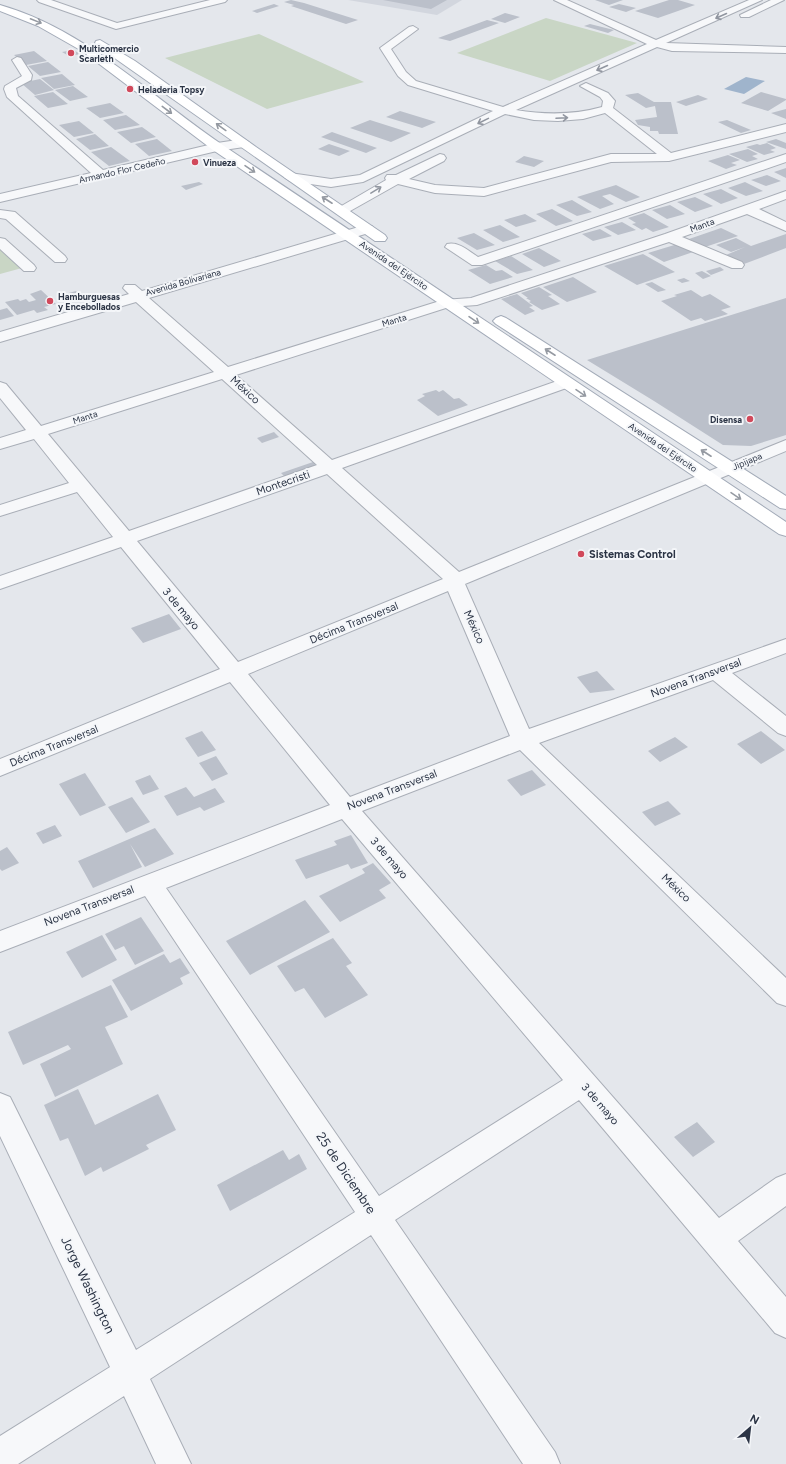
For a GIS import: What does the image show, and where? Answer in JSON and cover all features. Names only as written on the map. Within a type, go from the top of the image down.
[{"type":"main road","points":[[4,0],[59,20]]},
{"type":"main road","name":"Avenida del Ejército","points":[[0,8],[42,24],[86,49],[217,147],[786,530]]},
{"type":"main road","name":"Avenida del Ejército","points":[[91,38],[131,63],[244,144],[394,247]]},
{"type":"main road","name":"Avenida del Ejército","points":[[426,270],[472,302],[786,504]]},
{"type":"street","points":[[42,0],[116,26],[222,0]]},
{"type":"street","points":[[559,0],[656,44],[672,48],[786,50]]},
{"type":"street","points":[[290,176],[331,183],[363,178],[505,110],[757,0]]},
{"type":"street","points":[[509,123],[586,86],[779,0]]},
{"type":"street","points":[[413,29],[385,48],[402,74],[412,83],[523,116],[561,118],[590,115],[607,109]]},
{"type":"street","points":[[17,60],[27,75],[27,78],[11,86],[10,89],[13,97],[101,175]]},
{"type":"street","points":[[586,86],[604,95],[609,101],[607,109]]},
{"type":"street","points":[[607,109],[669,157]]},
{"type":"street","points":[[376,173],[397,180],[435,189],[484,192],[612,158],[669,157],[786,128]]},
{"type":"street","name":"Armando Flor Cedeño","points":[[0,198],[217,147],[244,144]]},
{"type":"street","points":[[343,211],[397,180],[453,152]]},
{"type":"street","points":[[452,247],[477,262],[786,158]]},
{"type":"street","name":"Manta","points":[[0,444],[448,303],[472,302],[670,236],[786,195]]},
{"type":"street","points":[[747,209],[786,227]]},
{"type":"street","points":[[0,214],[10,215],[60,260]]},
{"type":"street","name":"Avenida Bolivariana","points":[[0,326],[134,292],[363,226]]},
{"type":"street","points":[[670,236],[737,265]]},
{"type":"street","points":[[0,242],[29,268]]},
{"type":"street","name":"Avenida Bolivariana","points":[[0,337],[134,292]]},
{"type":"street","name":"México","points":[[134,292],[330,466],[455,581],[523,740],[786,995]]},
{"type":"street","name":"Montecristi","points":[[0,583],[566,383]]},
{"type":"street","name":"3 de mayo","points":[[0,387],[123,539],[345,807],[716,1238],[786,1322]]},
{"type":"street","name":"Jipijapa","points":[[708,477],[786,445]]},
{"type":"street","name":"Décima Transversal","points":[[0,768],[708,477]]},
{"type":"street","points":[[0,511],[80,485]]},
{"type":"street","name":"Novena Transversal","points":[[0,942],[345,807],[523,740],[786,646]]},
{"type":"street","points":[[716,670],[786,728]]},
{"type":"street","name":"25 de Diciembre","points":[[149,883],[543,1464]]},
{"type":"street","points":[[0,1456],[582,1083]]},
{"type":"street","name":"Jorge Washington","points":[[0,1106],[131,1372],[174,1464]]},
{"type":"street","points":[[716,1238],[786,1188]]},
{"type":"shaded area","points":[[348,0],[462,0],[437,15]]},
{"type":"green space","points":[[546,18],[637,43],[550,81],[457,53]]},
{"type":"green space","points":[[259,34],[364,82],[267,109],[165,58]]},
{"type":"green space","points":[[0,248],[22,268],[0,274]]},
{"type":"water","points":[[746,77],[765,81],[744,94],[724,89]]},
{"type":"building","points":[[291,0],[358,20],[346,24],[291,6],[294,5],[284,2]]},
{"type":"building","points":[[383,0],[447,0],[431,9]]},
{"type":"building","points":[[595,0],[623,0],[609,5]]},
{"type":"building","points":[[669,0],[678,0],[695,5],[658,18],[635,11]]},
{"type":"building","points":[[274,4],[279,6],[257,13],[252,11]]},
{"type":"building","points":[[619,4],[636,8],[626,12],[609,7]]},
{"type":"building","points":[[505,13],[520,17],[505,23],[491,19]]},
{"type":"building","points":[[487,20],[499,23],[450,41],[438,38]]},
{"type":"building","points":[[590,24],[614,30],[608,33],[584,26]]},
{"type":"building","name":"Multicomercio Scarleth","points":[[73,50],[81,54],[69,56],[62,52]]},
{"type":"building","points":[[34,51],[47,61],[26,65],[14,55]]},
{"type":"building","points":[[48,62],[61,72],[40,76],[28,66]]},
{"type":"building","points":[[62,74],[75,85],[54,89],[41,78]]},
{"type":"building","points":[[40,79],[54,90],[35,95],[21,83]]},
{"type":"building","points":[[73,86],[88,97],[70,101],[55,90]]},
{"type":"building","points":[[53,92],[68,104],[48,108],[34,96]]},
{"type":"building","points":[[761,92],[786,100],[768,111],[741,103]]},
{"type":"building","points":[[638,93],[654,102],[671,102],[678,134],[659,134],[658,131],[650,131],[650,127],[638,125],[635,120],[657,117],[655,106],[646,108],[625,95]]},
{"type":"building","points":[[698,95],[708,99],[686,106],[676,102]]},
{"type":"building","points":[[110,103],[124,113],[100,118],[86,108]]},
{"type":"building","points":[[786,109],[786,119],[771,113]]},
{"type":"building","points":[[400,111],[436,122],[422,128],[386,117]]},
{"type":"building","points":[[126,115],[140,125],[115,130],[103,120]]},
{"type":"building","points":[[370,120],[411,133],[391,142],[350,128]]},
{"type":"building","points":[[727,120],[751,130],[741,133],[718,122]]},
{"type":"building","points":[[79,121],[94,133],[74,137],[59,125]]},
{"type":"building","points":[[142,127],[156,137],[131,143],[117,132]]},
{"type":"building","points":[[332,132],[377,148],[366,153],[321,137]]},
{"type":"building","points":[[95,134],[109,146],[90,150],[76,139]]},
{"type":"building","points":[[157,139],[172,151],[149,156],[135,144]]},
{"type":"building","points":[[776,139],[786,143],[786,149],[766,142]]},
{"type":"building","points":[[767,143],[776,148],[770,150],[775,152],[764,155],[746,147],[757,144],[760,145]]},
{"type":"building","points":[[329,144],[350,151],[339,156],[318,149]]},
{"type":"building","points":[[111,147],[130,161],[109,166],[91,152]]},
{"type":"building","points":[[748,149],[758,154],[752,156],[758,159],[747,162],[729,154]]},
{"type":"building","points":[[728,155],[740,160],[731,163],[737,165],[726,169],[708,161]]},
{"type":"building","points":[[524,156],[544,161],[534,167],[515,162]]},
{"type":"building","points":[[786,168],[786,178],[774,172]]},
{"type":"building","points":[[767,175],[781,181],[766,186],[751,180]]},
{"type":"building","points":[[199,182],[203,184],[186,190],[181,186]]},
{"type":"building","points":[[745,182],[763,191],[746,196],[728,188]]},
{"type":"building","points":[[616,185],[640,197],[626,202],[610,194],[602,196],[614,204],[600,209],[577,197]]},
{"type":"building","points":[[721,189],[738,198],[721,204],[703,194]]},
{"type":"building","points":[[695,197],[713,206],[695,212],[677,202]]},
{"type":"building","points":[[572,200],[592,212],[577,216],[556,205]]},
{"type":"building","points":[[670,205],[685,214],[667,219],[652,210]]},
{"type":"building","points":[[552,209],[573,221],[556,226],[536,214]]},
{"type":"building","points":[[644,213],[669,227],[653,232],[646,228],[642,230],[632,224],[636,223],[628,218]]},
{"type":"building","points":[[525,214],[537,221],[516,227],[504,220]]},
{"type":"building","points":[[622,222],[636,230],[618,235],[604,227]]},
{"type":"building","points":[[500,225],[520,237],[503,242],[483,230]]},
{"type":"building","points":[[721,228],[738,236],[705,247],[689,239]]},
{"type":"building","points":[[600,229],[612,236],[593,241],[582,234]]},
{"type":"building","points":[[474,233],[495,245],[477,250],[457,238]]},
{"type":"building","points":[[786,234],[786,248],[744,264],[726,255],[745,247],[731,252],[716,245],[736,238],[751,246]]},
{"type":"building","points":[[681,243],[696,251],[664,262],[648,253]]},
{"type":"building","points":[[539,248],[561,261],[544,267],[522,254]]},
{"type":"building","points":[[643,254],[675,272],[637,285],[604,266]]},
{"type":"building","points":[[511,256],[533,270],[517,274],[495,261]]},
{"type":"building","points":[[486,265],[496,271],[502,270],[513,277],[490,284],[468,270]]},
{"type":"building","points":[[720,267],[724,270],[711,275],[706,271]]},
{"type":"building","points":[[702,271],[711,276],[703,279],[695,273]]},
{"type":"building","points":[[573,277],[597,292],[567,302],[543,287]]},
{"type":"building","points":[[684,278],[690,281],[682,283],[677,280]]},
{"type":"building","points":[[652,282],[666,290],[658,292],[645,284]]},
{"type":"building","points":[[539,287],[552,295],[548,296],[560,304],[542,310],[529,302],[531,301],[521,293]]},
{"type":"building","points":[[41,290],[56,304],[44,307],[48,310],[37,313],[34,310],[17,315],[5,302],[18,299],[20,301],[26,299],[29,302],[36,300],[30,294]]},
{"type":"building","points":[[691,290],[702,297],[710,294],[731,307],[721,310],[728,314],[705,321],[701,318],[691,321],[661,301]]},
{"type":"building","points":[[76,291],[79,293],[68,297],[65,294]]},
{"type":"building","points":[[517,294],[533,306],[529,307],[535,311],[525,315],[501,299]]},
{"type":"building","points":[[786,298],[786,435],[751,446],[723,445],[587,360]]},
{"type":"building","points":[[7,308],[14,316],[0,320],[0,310]]},
{"type":"building","points":[[436,390],[439,392],[443,390],[454,399],[459,398],[468,405],[438,416],[417,400],[425,396],[422,394]]},
{"type":"building","points":[[274,432],[279,437],[262,443],[257,438]]},
{"type":"building","points":[[313,462],[318,467],[286,478],[281,473]]},
{"type":"building","points":[[169,614],[181,629],[143,643],[131,628]]},
{"type":"building","points":[[597,671],[615,690],[590,693],[577,677]]},
{"type":"building","points":[[202,731],[216,750],[198,757],[185,738]]},
{"type":"building","points":[[761,731],[785,750],[761,764],[737,744]]},
{"type":"building","points":[[675,737],[688,747],[660,762],[648,751]]},
{"type":"building","points":[[216,756],[228,774],[212,781],[199,763]]},
{"type":"building","points":[[532,770],[546,785],[521,796],[507,780]]},
{"type":"building","points":[[85,773],[106,805],[80,816],[59,784]]},
{"type":"building","points":[[150,775],[159,789],[143,795],[135,781]]},
{"type":"building","points":[[186,787],[194,797],[215,788],[225,802],[204,811],[200,807],[177,816],[164,796]]},
{"type":"building","points":[[132,797],[150,822],[126,833],[108,807]]},
{"type":"building","points":[[668,801],[681,814],[655,826],[642,812]]},
{"type":"building","points":[[55,825],[62,836],[43,844],[36,833]]},
{"type":"building","points":[[155,828],[174,854],[145,867],[130,844],[142,867],[93,888],[78,861]]},
{"type":"building","points":[[351,835],[368,863],[351,869],[348,864],[306,879],[295,860],[337,845],[334,841]]},
{"type":"building","points":[[7,847],[19,863],[2,871],[0,869],[0,851]]},
{"type":"building","points":[[373,863],[391,883],[379,890],[386,898],[340,922],[319,896],[365,873],[362,869]]},
{"type":"building","points":[[305,900],[330,932],[250,975],[226,941]]},
{"type":"building","points":[[141,917],[164,951],[135,965],[124,946],[115,950],[105,934]]},
{"type":"building","points":[[102,935],[117,960],[82,978],[66,952]]},
{"type":"building","points":[[333,938],[352,963],[346,966],[368,995],[325,1018],[304,988],[295,992],[277,966]]},
{"type":"building","points":[[164,954],[170,963],[180,958],[190,973],[180,978],[183,984],[131,1011],[112,980]]},
{"type":"building","points":[[111,985],[128,1017],[105,1027],[123,1064],[55,1097],[40,1064],[71,1049],[68,1045],[23,1065],[8,1032]]},
{"type":"building","points":[[78,1089],[95,1125],[158,1094],[176,1130],[146,1145],[149,1149],[103,1172],[101,1167],[85,1176],[68,1138],[60,1141],[44,1105]]},
{"type":"building","points":[[697,1122],[715,1142],[693,1157],[674,1137]]},
{"type":"building","points":[[283,1150],[289,1160],[299,1154],[307,1169],[230,1211],[217,1185]]},
{"type":"place","name":"Multicomercio Scarleth","points":[[71,53]]},
{"type":"place","name":"Heladeria Topsy","points":[[130,89]]},
{"type":"place","name":"Vinueza","points":[[195,162]]},
{"type":"place","name":"Hamburguesas y Encebollados","points":[[50,301]]},
{"type":"place","name":"Disensa","points":[[750,419]]},
{"type":"place","name":"Sistemas Control","points":[[581,554]]}]
